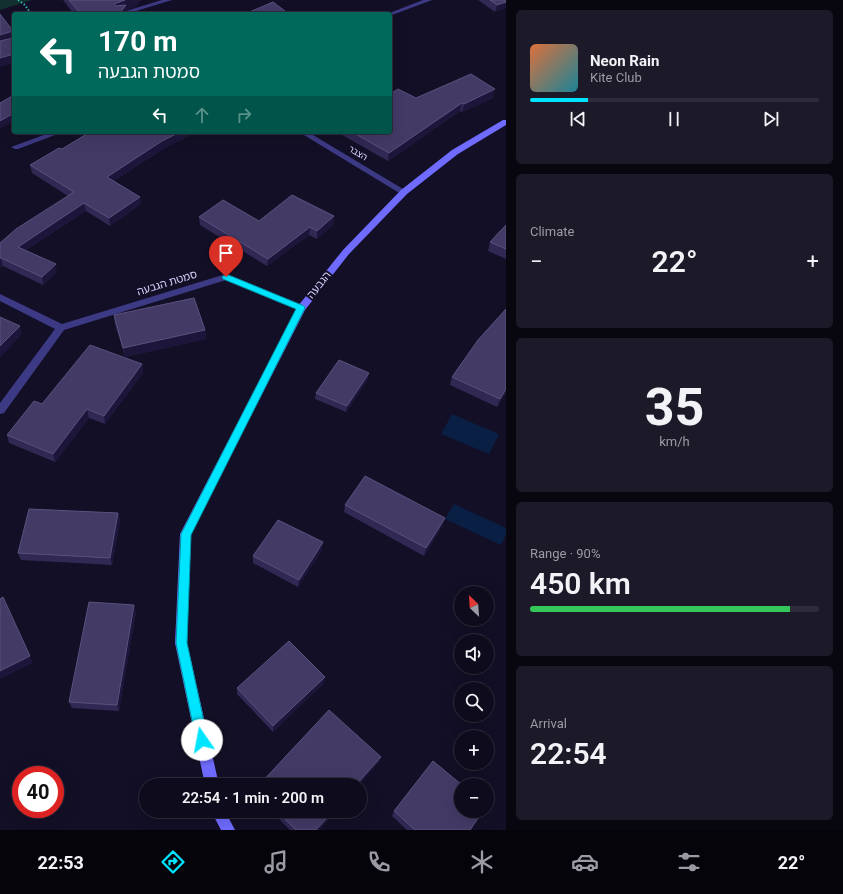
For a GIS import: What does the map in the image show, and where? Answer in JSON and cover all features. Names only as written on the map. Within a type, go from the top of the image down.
[{"type":"street","points":[[126,12],[169,0]]},
{"type":"street","points":[[392,13],[429,0]]},
{"type":"street","name":"הגבעה","points":[[210,778],[181,643],[186,534],[301,308],[346,252],[404,192],[455,152],[506,122]]},
{"type":"street","points":[[16,147],[53,134]]},
{"type":"street","name":"הצבר","points":[[306,134],[404,192]]},
{"type":"street","name":"סמטת הגבעה","points":[[61,328],[226,277],[301,308]]},
{"type":"street","points":[[0,297],[61,328],[0,410]]},
{"type":"street","points":[[222,818],[228,830]]},
{"type":"path","points":[[18,0],[25,5],[30,12]]},
{"type":"green space","points":[[0,0],[32,0],[0,10]]},
{"type":"water","points":[[452,414],[499,434],[489,454],[441,434]]},
{"type":"water","points":[[454,504],[506,528],[506,535],[501,545],[445,519]]},
{"type":"building","points":[[69,0],[125,0],[114,4],[115,6],[126,5],[121,12],[79,12]]},
{"type":"building","points":[[490,0],[506,0],[506,2],[497,5]]},
{"type":"building","points":[[273,2],[286,12],[250,12]]},
{"type":"building","points":[[0,14],[12,31],[0,35]]},
{"type":"building","points":[[12,38],[12,55],[0,58],[0,41]]},
{"type":"building","points":[[471,74],[495,89],[464,104],[462,103],[389,153],[356,134],[392,134],[392,93],[398,89],[416,98]]},
{"type":"building","points":[[12,96],[12,114],[0,121],[0,103]]},
{"type":"building","points":[[87,134],[176,134],[162,141],[107,177],[140,197],[109,218],[84,203],[18,247],[56,264],[42,277],[0,258],[0,243],[16,229],[74,192],[30,165],[59,148],[62,149]]},
{"type":"building","points":[[292,195],[334,216],[317,231],[310,227],[268,259],[199,217],[223,200],[259,221]]},
{"type":"building","points":[[506,225],[506,249],[490,242]]},
{"type":"building","points":[[194,298],[205,330],[123,348],[114,315]]},
{"type":"building","points":[[506,309],[506,389],[500,399],[452,377],[478,340]]},
{"type":"building","points":[[0,317],[20,326],[0,346]]},
{"type":"building","points":[[90,345],[142,364],[104,416],[87,409],[53,454],[7,435],[34,401],[42,404]]},
{"type":"building","points":[[339,360],[369,373],[347,406],[316,393]]},
{"type":"building","points":[[365,476],[445,518],[426,548],[345,505]]},
{"type":"building","points":[[29,509],[118,513],[110,558],[18,553]]},
{"type":"building","points":[[278,520],[323,542],[299,580],[253,556]]},
{"type":"building","points":[[3,597],[30,656],[0,671],[0,599]]},
{"type":"building","points":[[89,602],[134,605],[117,705],[69,702]]},
{"type":"building","points":[[289,641],[325,677],[273,726],[237,688]]},
{"type":"building","points":[[329,710],[381,757],[362,778],[266,778]]},
{"type":"building","points":[[433,761],[454,778],[454,818],[478,818],[470,830],[415,830],[394,811]]},
{"type":"building","points":[[284,818],[327,818],[316,830],[296,830]]},
{"type":"route","points":[[202,740],[181,643],[186,534],[301,308],[226,277]]}]
